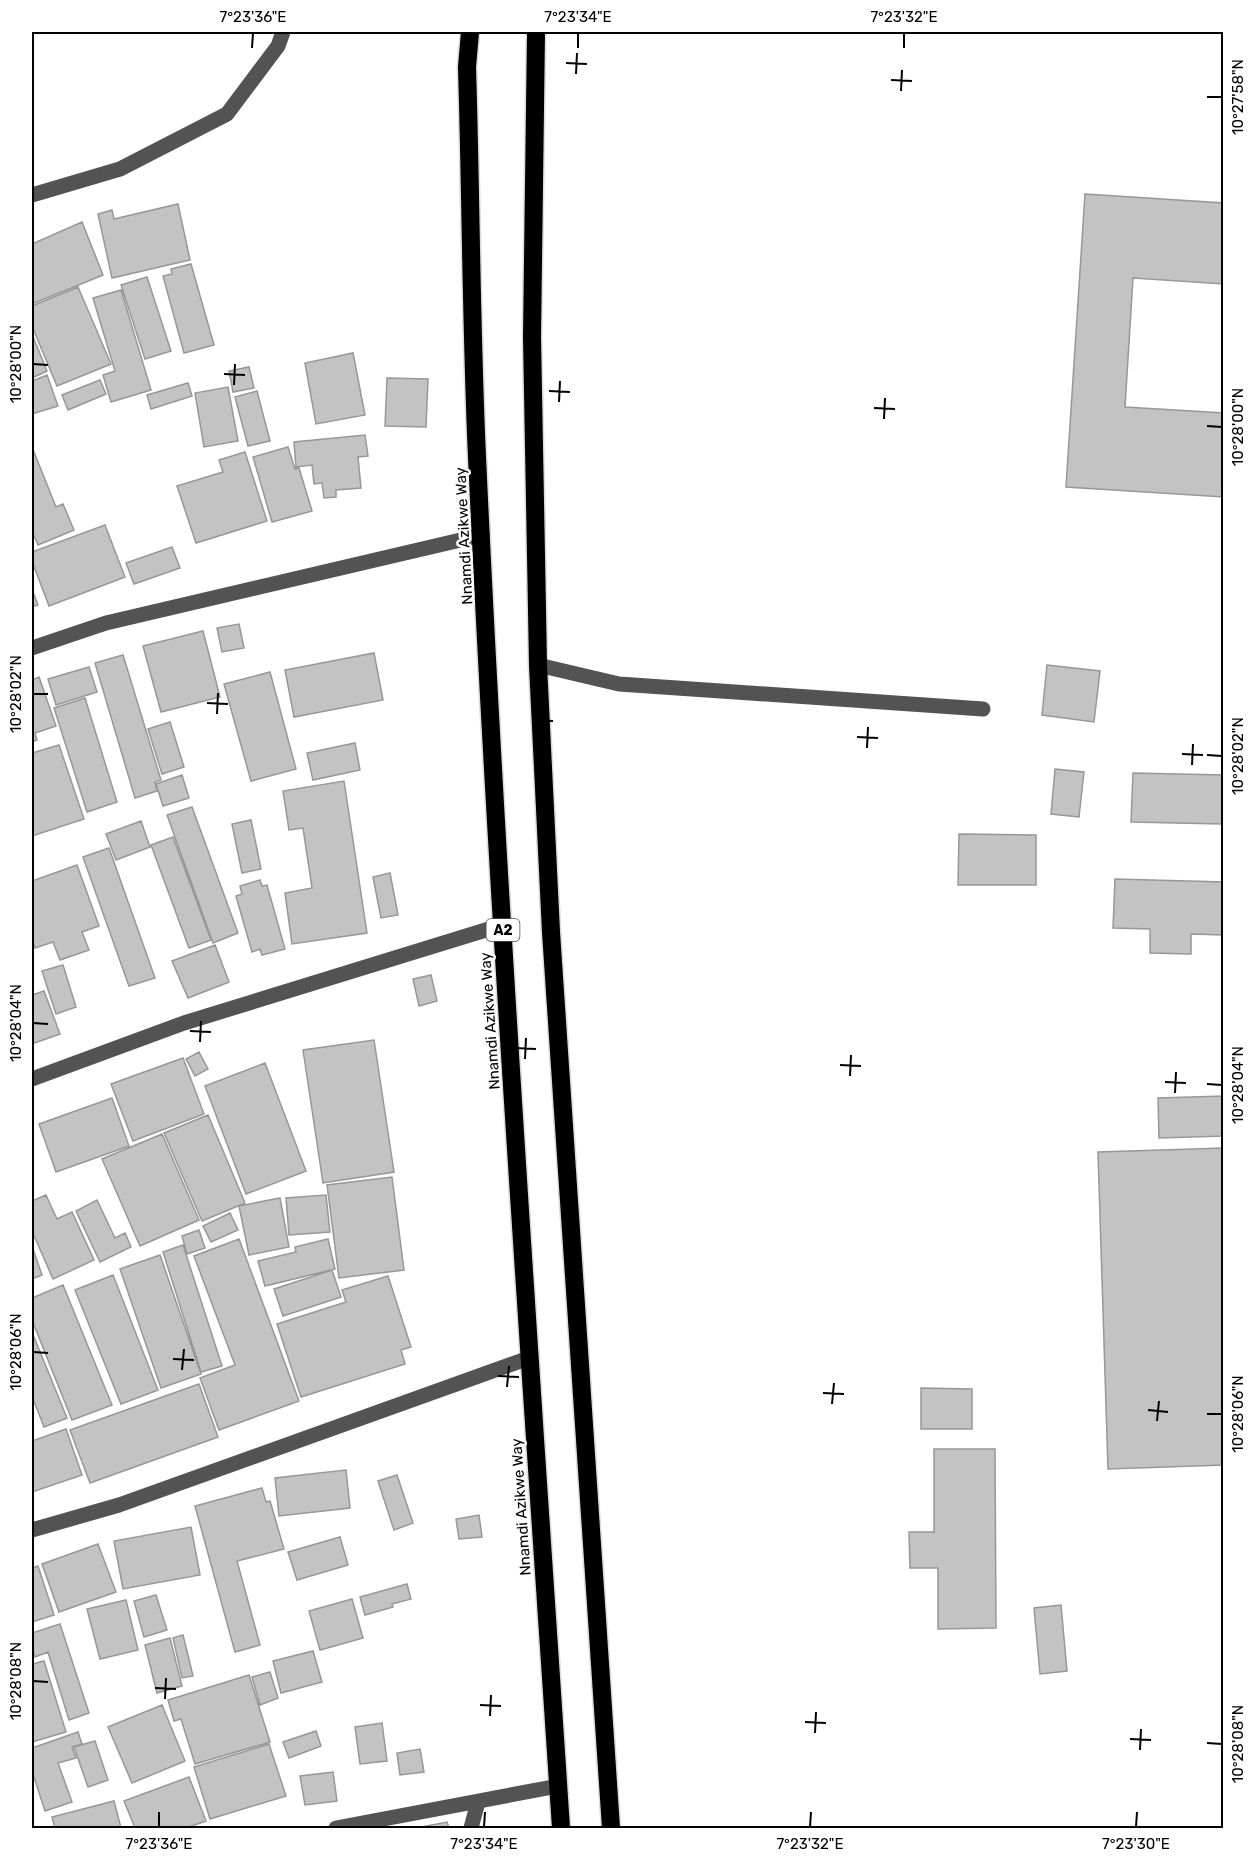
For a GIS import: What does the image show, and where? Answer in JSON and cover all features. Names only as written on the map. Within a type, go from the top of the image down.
[{"type":"highway","name":"Nnamdi Azikwe Way","points":[[470,32],[467,67],[477,454],[502,925],[561,1828]]},
{"type":"highway","points":[[536,32],[532,337],[538,665],[551,932],[611,1828]]},
{"type":"street","points":[[32,195],[120,169],[227,114],[278,46],[283,32]]},
{"type":"street","points":[[32,648],[106,623],[482,535]]},
{"type":"street","points":[[538,665],[619,684],[983,709]]},
{"type":"street","points":[[32,1079],[184,1023],[502,925]]},
{"type":"street","points":[[32,1530],[119,1504],[529,1358]]},
{"type":"street","points":[[336,1828],[558,1786]]},
{"type":"street","points":[[471,1828],[478,1802]]},
{"type":"building","points":[[1085,194],[1224,203],[1224,284],[1133,278],[1125,407],[1224,413],[1224,497],[1066,487]]},
{"type":"building","points":[[178,204],[190,260],[112,278],[98,214],[112,210],[114,219]]},
{"type":"building","points":[[82,222],[103,275],[32,304],[32,244]]},
{"type":"building","points":[[191,264],[214,345],[184,353],[163,276],[172,274],[171,269]]},
{"type":"building","points":[[147,277],[171,351],[145,359],[121,285]]},
{"type":"building","points":[[78,287],[111,364],[57,386],[32,326],[32,306]]},
{"type":"building","points":[[121,290],[151,390],[111,402],[103,375],[115,371],[93,298]]},
{"type":"building","points":[[32,334],[47,371],[32,378]]},
{"type":"building","points":[[353,353],[365,415],[316,424],[305,363]]},
{"type":"building","points":[[249,367],[254,388],[233,392],[229,371]]},
{"type":"building","points":[[47,375],[58,406],[32,414],[32,381]]},
{"type":"building","points":[[387,378],[428,379],[426,427],[385,426]]},
{"type":"building","points":[[100,380],[106,394],[68,410],[62,395]]},
{"type":"building","points":[[188,383],[192,396],[151,409],[147,395]]},
{"type":"building","points":[[228,387],[238,441],[204,447],[195,393]]},
{"type":"building","points":[[257,391],[270,441],[248,446],[235,397]]},
{"type":"building","points":[[365,435],[368,456],[358,457],[361,488],[336,490],[336,497],[324,498],[322,483],[314,484],[312,465],[296,467],[294,442]]},
{"type":"building","points":[[32,447],[56,507],[63,504],[74,530],[38,545],[32,531]]},
{"type":"building","points":[[288,447],[295,469],[299,468],[312,511],[272,522],[253,457]]},
{"type":"building","points":[[245,452],[267,521],[196,543],[177,486],[223,472],[219,460]]},
{"type":"building","points":[[105,525],[125,577],[49,606],[32,561],[32,552]]},
{"type":"building","points":[[172,547],[180,568],[134,584],[126,563]]},
{"type":"building","points":[[32,589],[38,605],[32,607]]},
{"type":"building","points":[[239,624],[244,648],[222,652],[217,628]]},
{"type":"building","points":[[203,631],[220,697],[161,712],[143,646]]},
{"type":"building","points":[[374,653],[383,700],[294,717],[285,670]]},
{"type":"building","points":[[123,655],[161,780],[155,782],[157,791],[135,798],[95,663]]},
{"type":"building","points":[[1047,665],[1100,671],[1094,722],[1042,715]]},
{"type":"building","points":[[89,667],[97,692],[56,705],[48,679]]},
{"type":"building","points":[[270,672],[296,769],[251,781],[224,684]]},
{"type":"building","points":[[39,677],[56,726],[35,733],[37,740],[32,742],[32,680]]},
{"type":"building","points":[[85,698],[117,802],[87,812],[54,708]]},
{"type":"building","points":[[170,722],[184,767],[162,774],[148,729]]},
{"type":"building","points":[[355,743],[360,770],[313,780],[307,753]]},
{"type":"building","points":[[59,745],[84,819],[32,836],[32,753]]},
{"type":"building","points":[[1055,769],[1084,772],[1079,817],[1051,814]]},
{"type":"building","points":[[1133,773],[1223,775],[1222,824],[1131,822]]},
{"type":"building","points":[[182,775],[189,798],[163,806],[156,784]]},
{"type":"building","points":[[344,781],[367,933],[292,944],[285,893],[312,888],[303,828],[289,830],[283,791]]},
{"type":"building","points":[[192,807],[238,933],[213,943],[167,815]]},
{"type":"building","points":[[251,820],[261,869],[242,873],[232,824]]},
{"type":"building","points":[[141,821],[150,847],[116,860],[106,834]]},
{"type":"building","points":[[959,834],[1036,835],[1036,885],[958,885]]},
{"type":"building","points":[[173,837],[211,940],[189,948],[151,845]]},
{"type":"building","points":[[109,848],[155,978],[129,986],[83,857]]},
{"type":"building","points":[[77,865],[99,926],[82,932],[89,950],[60,960],[53,942],[35,948],[32,938],[32,881]]},
{"type":"building","points":[[390,873],[398,915],[381,918],[373,877]]},
{"type":"building","points":[[1115,879],[1224,882],[1224,935],[1191,934],[1191,954],[1150,953],[1150,929],[1113,928]]},
{"type":"building","points":[[260,880],[262,886],[267,885],[285,949],[262,955],[260,949],[252,952],[236,896],[242,894],[240,886]]},
{"type":"building","points":[[215,945],[229,982],[188,998],[172,961]]},
{"type":"building","points":[[63,965],[76,1007],[56,1014],[42,971]]},
{"type":"building","points":[[431,975],[437,1001],[419,1006],[413,979]]},
{"type":"building","points":[[44,991],[60,1034],[32,1044],[32,995]]},
{"type":"building","points":[[374,1040],[394,1172],[323,1183],[303,1050]]},
{"type":"building","points":[[199,1052],[208,1069],[195,1076],[186,1059]]},
{"type":"building","points":[[183,1058],[204,1114],[133,1141],[111,1084]]},
{"type":"building","points":[[265,1063],[306,1171],[246,1194],[205,1086]]},
{"type":"building","points":[[1224,1096],[1224,1136],[1159,1138],[1158,1098]]},
{"type":"building","points":[[112,1098],[129,1146],[56,1172],[39,1124]]},
{"type":"building","points":[[208,1115],[245,1203],[202,1221],[164,1133]]},
{"type":"building","points":[[162,1134],[199,1220],[140,1246],[102,1159]]},
{"type":"building","points":[[1224,1148],[1224,1465],[1108,1469],[1098,1152]]},
{"type":"building","points":[[392,1177],[404,1270],[339,1278],[327,1185]]},
{"type":"building","points":[[46,1195],[57,1219],[72,1212],[94,1260],[53,1279],[32,1231],[32,1201]]},
{"type":"building","points":[[326,1195],[330,1232],[289,1235],[286,1198]]},
{"type":"building","points":[[280,1198],[289,1247],[249,1255],[239,1206]]},
{"type":"building","points":[[97,1200],[115,1238],[125,1233],[131,1247],[100,1262],[76,1211]]},
{"type":"building","points":[[230,1213],[238,1230],[211,1242],[203,1226]]},
{"type":"building","points":[[199,1230],[205,1248],[187,1254],[182,1236]]},
{"type":"building","points":[[239,1239],[299,1401],[219,1430],[200,1378],[235,1365],[194,1256]]},
{"type":"building","points":[[328,1239],[335,1269],[265,1286],[258,1261],[296,1252],[295,1247]]},
{"type":"building","points":[[183,1245],[222,1366],[201,1372],[163,1252]]},
{"type":"building","points":[[32,1246],[42,1275],[32,1279]]},
{"type":"building","points":[[160,1255],[201,1374],[161,1388],[120,1269]]},
{"type":"building","points":[[332,1270],[341,1297],[283,1316],[274,1289]]},
{"type":"building","points":[[113,1275],[158,1390],[121,1404],[75,1290]]},
{"type":"building","points":[[388,1276],[411,1347],[401,1350],[405,1364],[301,1397],[277,1324],[346,1302],[342,1290]]},
{"type":"building","points":[[63,1285],[112,1405],[72,1420],[32,1320],[32,1298]]},
{"type":"building","points":[[32,1332],[67,1418],[44,1427],[32,1396]]},
{"type":"building","points":[[199,1384],[218,1437],[90,1483],[70,1430]]},
{"type":"building","points":[[921,1388],[972,1389],[972,1429],[921,1429]]},
{"type":"building","points":[[66,1429],[82,1475],[32,1492],[32,1441]]},
{"type":"building","points":[[934,1449],[995,1449],[996,1628],[938,1629],[938,1568],[910,1568],[909,1532],[934,1532]]},
{"type":"building","points":[[346,1470],[350,1508],[279,1516],[275,1478]]},
{"type":"building","points":[[397,1475],[413,1523],[394,1530],[378,1481]]},
{"type":"building","points":[[262,1488],[266,1502],[270,1501],[284,1549],[237,1561],[260,1645],[235,1652],[195,1506]]},
{"type":"building","points":[[479,1515],[482,1537],[459,1539],[456,1519]]},
{"type":"building","points":[[191,1527],[200,1575],[123,1589],[114,1541]]},
{"type":"building","points":[[340,1537],[348,1565],[297,1580],[288,1552]]},
{"type":"building","points":[[98,1544],[116,1592],[59,1612],[42,1564]]},
{"type":"building","points":[[38,1566],[54,1615],[32,1622],[32,1568]]},
{"type":"building","points":[[407,1584],[411,1599],[365,1615],[360,1597]]},
{"type":"building","points":[[156,1595],[167,1630],[144,1637],[134,1601]]},
{"type":"building","points":[[352,1599],[363,1638],[320,1650],[309,1611]]},
{"type":"building","points":[[126,1600],[138,1650],[100,1659],[87,1609]]},
{"type":"building","points":[[1061,1605],[1067,1671],[1040,1674],[1034,1608]]},
{"type":"building","points":[[60,1624],[89,1713],[69,1720],[48,1652],[35,1657],[32,1648],[32,1633]]},
{"type":"building","points":[[183,1635],[193,1676],[182,1678],[173,1638]]},
{"type":"building","points":[[170,1638],[182,1686],[157,1693],[145,1645]]},
{"type":"building","points":[[313,1651],[322,1682],[281,1693],[273,1661]]},
{"type":"building","points":[[44,1661],[66,1732],[32,1742],[32,1664]]},
{"type":"building","points":[[270,1672],[278,1698],[260,1705],[252,1677]]},
{"type":"building","points":[[249,1675],[270,1742],[195,1764],[181,1719],[174,1721],[168,1700]]},
{"type":"building","points":[[162,1705],[185,1761],[132,1783],[108,1727]]},
{"type":"building","points":[[382,1723],[387,1761],[360,1764],[355,1727]]},
{"type":"building","points":[[316,1731],[321,1746],[289,1758],[283,1742]]},
{"type":"building","points":[[78,1732],[82,1744],[72,1747],[76,1758],[58,1763],[72,1802],[45,1811],[32,1771],[32,1748]]},
{"type":"building","points":[[95,1741],[108,1780],[88,1787],[74,1747]]},
{"type":"building","points":[[269,1744],[286,1796],[210,1819],[194,1767]]},
{"type":"building","points":[[420,1749],[424,1772],[400,1775],[397,1753]]},
{"type":"building","points":[[333,1772],[337,1801],[305,1805],[300,1776]]},
{"type":"building","points":[[189,1777],[206,1821],[186,1828],[135,1828],[124,1801]]},
{"type":"building","points":[[114,1801],[121,1828],[55,1828],[52,1817]]},
{"type":"building","points":[[447,1822],[449,1828],[416,1828]]}]
